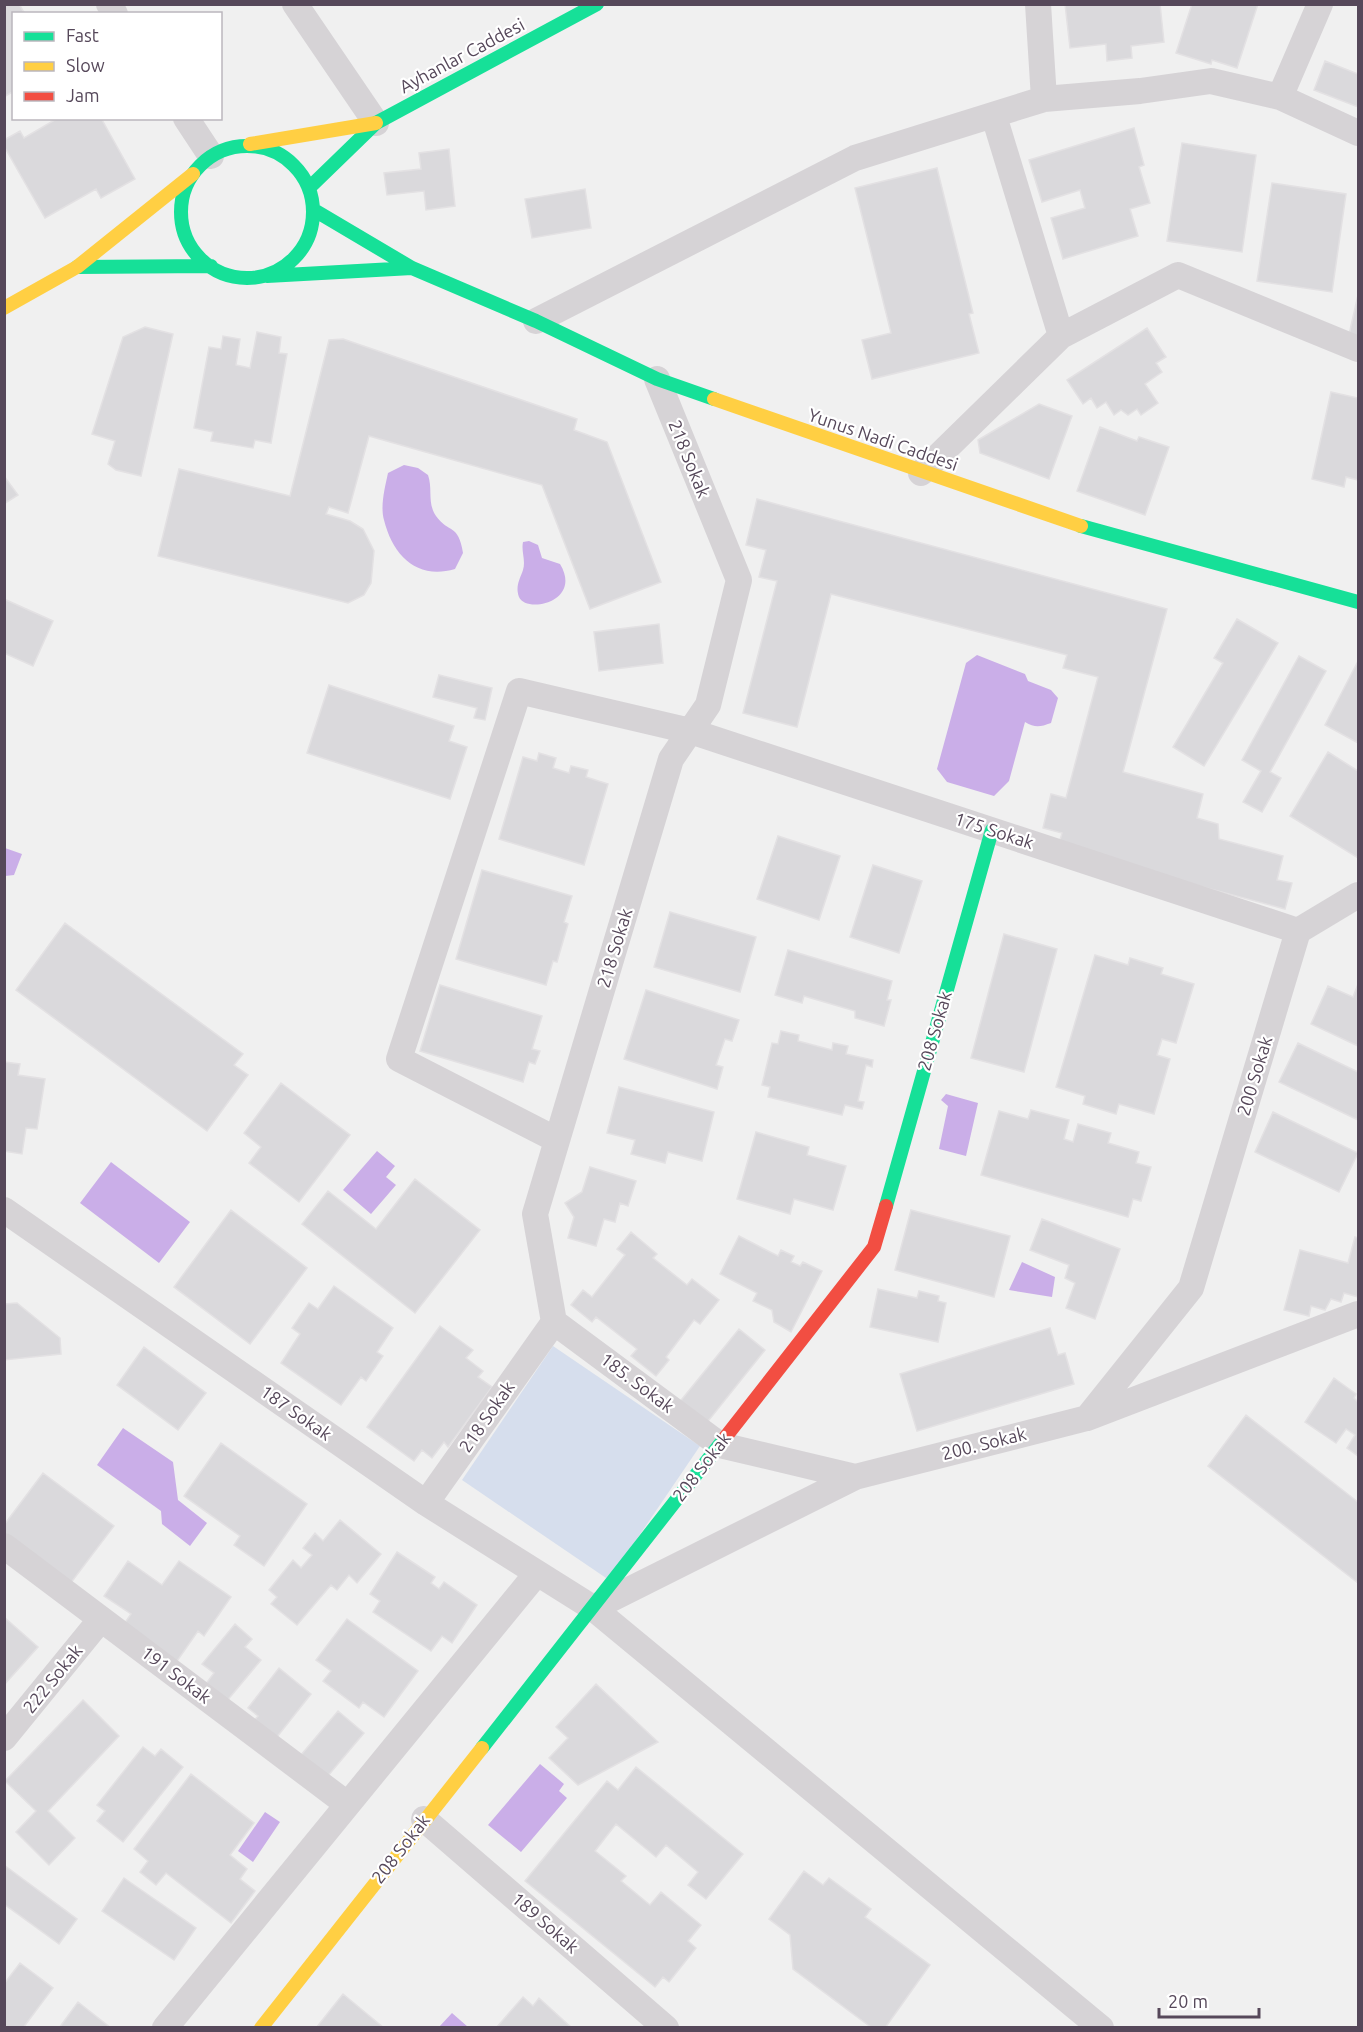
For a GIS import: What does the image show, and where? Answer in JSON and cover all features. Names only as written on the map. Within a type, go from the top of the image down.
[{"type":"street","points":[[295,4],[376,123]]},
{"type":"street","name":"Ayhanlar Caddesi","points":[[376,123],[597,4]]},
{"type":"street","points":[[1038,4],[1044,99]]},
{"type":"street","points":[[1280,97],[1320,4]]},
{"type":"street","points":[[536,321],[855,158],[1044,99],[1140,91],[1211,81],[1280,97],[1359,133]]},
{"type":"street","points":[[993,116],[1061,336]]},
{"type":"street","points":[[187,120],[211,156]]},
{"type":"street","points":[[4,308],[77,267],[193,174],[211,156],[235,147],[376,123]]},
{"type":"street","points":[[309,188],[376,123]]},
{"type":"street","points":[[235,147],[258,146],[280,154],[297,168],[309,188],[314,210],[310,233],[299,254],[282,268],[260,277]]},
{"type":"street","points":[[193,174],[184,193],[181,214],[185,234],[196,252],[210,266],[226,274],[243,278],[412,268]]},
{"type":"street","name":"Yunus Nadi Caddesi","points":[[314,210],[412,268],[536,321],[657,379],[1063,521],[1359,602]]},
{"type":"street","points":[[77,267],[210,266]]},
{"type":"street","points":[[921,473],[1061,336],[1178,275],[1359,349]]},
{"type":"street","name":"218 Sokak","points":[[426,1503],[554,1322],[535,1214],[671,759],[708,705],[739,580],[657,379]]},
{"type":"street","name":"175 Sokak","points":[[557,1140],[399,1059],[519,690],[690,731],[1298,931]]},
{"type":"street","name":"208 Sokak","points":[[261,2028],[593,1608],[874,1246],[992,830]]},
{"type":"street","points":[[1298,931],[1359,895]]},
{"type":"street","name":"200 Sokak","points":[[1087,1418],[1191,1288],[1298,931]]},
{"type":"street","name":"187 Sokak","points":[[4,1210],[426,1503],[593,1608],[1101,2028]]},
{"type":"street","name":"200. Sokak","points":[[720,1445],[855,1477],[1087,1418],[1359,1314]]},
{"type":"street","name":"185. Sokak","points":[[554,1322],[720,1445]]},
{"type":"street","points":[[593,1608],[855,1477]]},
{"type":"street","name":"191 Sokak","points":[[4,1546],[347,1804]]},
{"type":"street","points":[[165,2028],[537,1573]]},
{"type":"street","name":"222 Sokak","points":[[4,1738],[101,1619]]},
{"type":"street","name":"189 Sokak","points":[[424,1819],[649,2022]]},
{"type":"shaded area","points":[[404,465],[418,468],[428,475],[433,511],[441,522],[456,533],[461,544],[463,553],[455,569],[441,572],[418,568],[400,554],[388,533],[384,520],[383,497],[388,473]]},
{"type":"shaded area","points":[[529,541],[538,545],[542,558],[560,564],[565,577],[564,588],[559,596],[541,604],[524,602],[518,593],[518,583],[524,566],[523,542]]},
{"type":"shaded area","points":[[977,655],[1025,674],[1028,681],[1051,690],[1058,698],[1051,723],[1038,726],[1025,722],[1009,781],[994,796],[947,782],[937,769],[966,663]]},
{"type":"shaded area","points":[[5,848],[22,854],[14,875],[5,876]]},
{"type":"shaded area","points":[[946,1094],[978,1103],[966,1156],[939,1149],[948,1106],[941,1100]]},
{"type":"shaded area","points":[[377,1151],[395,1166],[386,1177],[396,1185],[371,1214],[343,1190]]},
{"type":"shaded area","points":[[111,1162],[190,1222],[159,1263],[80,1203]]},
{"type":"shaded area","points":[[1022,1262],[1055,1277],[1052,1297],[1009,1290]]},
{"type":"shaded area","points":[[553,1346],[700,1446],[609,1580],[462,1480]]},
{"type":"shaded area","points":[[123,1428],[173,1462],[178,1500],[207,1523],[190,1546],[162,1524],[161,1511],[97,1465]]},
{"type":"shaded area","points":[[540,1764],[564,1784],[559,1791],[567,1798],[521,1852],[488,1825]]},
{"type":"shaded area","points":[[265,1812],[280,1822],[253,1862],[238,1851]]},
{"type":"shaded area","points":[[452,2013],[468,2027],[439,2027]]},
{"type":"building","points":[[4,4],[19,4],[24,12],[12,12],[12,92],[4,97]]},
{"type":"building","points":[[1065,4],[1160,4],[1164,42],[1131,46],[1132,58],[1107,61],[1106,44],[1070,48]]},
{"type":"building","points":[[1192,4],[1258,4],[1237,68],[1212,60],[1211,64],[1176,53]]},
{"type":"building","points":[[1325,61],[1358,74],[1358,107],[1314,90]]},
{"type":"building","points":[[55,120],[102,120],[135,179],[101,198],[96,189],[45,218],[4,146],[4,140],[20,131],[24,138]]},
{"type":"building","points":[[1134,128],[1144,165],[1139,167],[1150,203],[1130,209],[1138,236],[1063,259],[1051,218],[1085,208],[1080,190],[1042,202],[1029,160]]},
{"type":"building","points":[[1182,143],[1256,155],[1242,252],[1167,241]]},
{"type":"building","points":[[449,149],[455,206],[426,210],[424,191],[387,195],[384,173],[421,169],[419,153]]},
{"type":"building","points":[[937,168],[973,313],[969,314],[979,353],[872,379],[862,340],[891,333],[855,188]]},
{"type":"building","points":[[1272,183],[1346,194],[1332,292],[1257,281]]},
{"type":"building","points":[[585,189],[591,228],[532,238],[525,199]]},
{"type":"building","points":[[1358,295],[1358,341],[1348,339]]},
{"type":"building","points":[[145,327],[173,334],[141,476],[116,470],[108,464],[115,441],[92,434],[123,337]]},
{"type":"building","points":[[1147,328],[1166,357],[1156,363],[1162,372],[1145,384],[1158,403],[1141,415],[1137,409],[1128,415],[1121,410],[1114,415],[1106,402],[1097,408],[1091,398],[1083,404],[1067,380]]},
{"type":"building","points":[[257,332],[281,337],[279,353],[287,354],[271,443],[255,440],[253,448],[211,441],[213,432],[194,428],[209,347],[221,349],[223,336],[240,339],[236,365],[250,368]]},
{"type":"building","points":[[343,339],[577,419],[574,430],[607,442],[661,582],[590,609],[542,485],[369,436],[348,513],[329,507],[326,514],[350,521],[363,529],[374,551],[371,583],[364,595],[348,603],[158,556],[179,469],[290,496],[329,340]]},
{"type":"building","points":[[1331,392],[1358,398],[1358,480],[1346,477],[1344,487],[1312,479]]},
{"type":"building","points":[[1039,404],[1072,416],[1049,479],[980,453],[978,440]]},
{"type":"building","points":[[1100,427],[1137,441],[1139,437],[1169,447],[1145,515],[1077,491]]},
{"type":"building","points":[[4,476],[18,495],[4,504]]},
{"type":"building","points":[[757,499],[1167,609],[1123,772],[1203,794],[1197,818],[1218,824],[1219,839],[1283,856],[1277,880],[1292,883],[1285,909],[1072,852],[1060,840],[1062,833],[1043,828],[1051,794],[1066,798],[1098,677],[1063,668],[1067,655],[831,594],[797,727],[743,713],[777,581],[759,577],[766,550],[746,545]]},
{"type":"building","points":[[4,599],[53,621],[33,666],[4,653]]},
{"type":"building","points":[[1237,619],[1278,643],[1204,766],[1173,747],[1223,663],[1214,658]]},
{"type":"building","points":[[659,624],[663,663],[599,671],[594,632]]},
{"type":"building","points":[[1299,656],[1326,671],[1270,772],[1281,778],[1262,812],[1243,802],[1261,771],[1242,760]]},
{"type":"building","points":[[1358,661],[1358,743],[1325,725]]},
{"type":"building","points":[[439,675],[492,688],[485,720],[474,718],[477,708],[433,697]]},
{"type":"building","points":[[329,685],[454,726],[449,741],[467,747],[450,799],[307,753]]},
{"type":"building","points":[[1328,752],[1358,771],[1358,858],[1290,816]]},
{"type":"building","points":[[539,753],[556,758],[553,768],[569,773],[571,766],[588,770],[586,777],[608,784],[584,865],[499,839],[523,757],[537,761]]},
{"type":"building","points":[[778,836],[840,856],[819,920],[757,899]]},
{"type":"building","points":[[873,865],[922,881],[899,953],[850,937]]},
{"type":"building","points":[[482,870],[572,896],[564,922],[568,924],[557,962],[553,961],[546,985],[456,959]]},
{"type":"building","points":[[670,912],[756,937],[740,992],[654,967]]},
{"type":"building","points":[[65,923],[243,1054],[234,1065],[248,1075],[207,1131],[16,990]]},
{"type":"building","points":[[1004,934],[1057,949],[1024,1072],[971,1058]]},
{"type":"building","points":[[788,950],[892,981],[887,1000],[891,1000],[884,1026],[855,1018],[855,1011],[804,996],[802,1003],[775,995]]},
{"type":"building","points":[[1095,955],[1128,965],[1130,958],[1163,968],[1161,974],[1194,984],[1176,1043],[1162,1039],[1157,1055],[1170,1059],[1154,1114],[1119,1104],[1116,1114],[1083,1104],[1085,1096],[1056,1087]]},
{"type":"building","points":[[1358,984],[1358,1046],[1311,1024],[1328,986],[1353,997]]},
{"type":"building","points":[[440,985],[542,1016],[532,1049],[540,1051],[535,1064],[529,1062],[523,1082],[420,1051]]},
{"type":"building","points":[[646,990],[739,1020],[732,1041],[725,1039],[716,1065],[723,1067],[717,1089],[624,1059]]},
{"type":"building","points":[[781,1031],[799,1035],[798,1041],[832,1050],[833,1043],[848,1046],[846,1054],[873,1060],[872,1067],[866,1065],[858,1101],[864,1102],[862,1109],[845,1105],[842,1115],[768,1097],[770,1087],[762,1085],[772,1043],[778,1044]]},
{"type":"building","points":[[1298,1043],[1358,1072],[1358,1120],[1279,1082]]},
{"type":"building","points":[[4,1062],[20,1064],[18,1075],[45,1079],[37,1129],[26,1128],[22,1154],[4,1151]]},
{"type":"building","points":[[281,1083],[350,1135],[299,1202],[249,1163],[261,1147],[244,1133]]},
{"type":"building","points":[[619,1087],[714,1112],[702,1161],[668,1152],[665,1163],[631,1154],[635,1140],[607,1133]]},
{"type":"building","points":[[1031,1110],[1069,1120],[1064,1139],[1073,1142],[1078,1124],[1111,1133],[1108,1143],[1139,1152],[1136,1163],[1151,1167],[1141,1201],[1133,1199],[1128,1217],[981,1175],[999,1111],[1028,1119]]},
{"type":"building","points":[[1273,1112],[1358,1153],[1339,1192],[1255,1152]]},
{"type":"building","points":[[756,1132],[809,1147],[807,1155],[846,1166],[833,1210],[794,1199],[790,1214],[737,1199]]},
{"type":"building","points":[[590,1167],[636,1181],[628,1206],[620,1203],[615,1222],[604,1219],[596,1246],[568,1238],[574,1217],[565,1203],[582,1192]]},
{"type":"building","points":[[415,1179],[480,1230],[415,1313],[302,1224],[328,1191],[376,1229]]},
{"type":"building","points":[[231,1210],[307,1268],[250,1344],[174,1287]]},
{"type":"building","points":[[911,1210],[1010,1236],[994,1297],[895,1270]]},
{"type":"building","points":[[1042,1219],[1120,1249],[1095,1319],[1066,1308],[1075,1283],[1065,1278],[1069,1265],[1030,1250]]},
{"type":"building","points":[[631,1232],[657,1254],[653,1258],[687,1285],[692,1279],[719,1300],[700,1324],[694,1320],[666,1357],[669,1360],[656,1376],[631,1356],[637,1349],[596,1317],[592,1322],[571,1305],[583,1290],[592,1297],[625,1255],[617,1249]]},
{"type":"building","points":[[739,1236],[778,1256],[781,1250],[794,1256],[791,1262],[800,1266],[803,1262],[822,1271],[791,1332],[774,1322],[772,1310],[753,1301],[757,1293],[720,1274]]},
{"type":"building","points":[[1355,1237],[1358,1238],[1358,1297],[1344,1293],[1341,1302],[1331,1299],[1325,1310],[1311,1306],[1309,1316],[1284,1310],[1300,1250],[1348,1263]]},
{"type":"building","points":[[334,1286],[393,1328],[377,1352],[383,1356],[366,1381],[361,1377],[341,1405],[281,1363],[300,1334],[292,1328],[309,1303],[318,1309]]},
{"type":"building","points":[[878,1289],[917,1298],[919,1291],[939,1296],[938,1301],[946,1303],[938,1342],[870,1327]]},
{"type":"building","points":[[17,1303],[60,1338],[61,1354],[4,1360],[4,1304]]},
{"type":"building","points":[[440,1326],[473,1350],[466,1358],[483,1371],[478,1377],[492,1387],[448,1447],[444,1442],[432,1458],[422,1450],[414,1461],[367,1427]]},
{"type":"building","points":[[1050,1328],[1058,1355],[1065,1353],[1074,1384],[917,1431],[900,1374]]},
{"type":"building","points":[[739,1329],[765,1350],[705,1425],[678,1404]]},
{"type":"building","points":[[144,1347],[206,1393],[178,1430],[117,1385]]},
{"type":"building","points":[[1334,1378],[1356,1394],[1354,1398],[1358,1402],[1358,1456],[1347,1448],[1355,1435],[1346,1429],[1336,1443],[1305,1422]]},
{"type":"building","points":[[1246,1415],[1358,1502],[1358,1583],[1208,1466]]},
{"type":"building","points":[[221,1443],[307,1504],[264,1566],[234,1545],[240,1536],[184,1496]]},
{"type":"building","points":[[43,1473],[114,1526],[70,1584],[4,1534],[4,1525]]},
{"type":"building","points":[[340,1520],[381,1554],[357,1583],[349,1575],[337,1590],[331,1585],[297,1625],[271,1604],[277,1597],[269,1590],[293,1560],[301,1568],[312,1555],[303,1548],[315,1533],[323,1541]]},
{"type":"building","points":[[397,1552],[435,1577],[431,1583],[439,1589],[444,1582],[477,1605],[452,1643],[442,1636],[431,1651],[373,1612],[380,1601],[370,1594]]},
{"type":"building","points":[[128,1561],[162,1585],[179,1561],[231,1597],[204,1636],[198,1631],[175,1664],[122,1627],[131,1614],[104,1596]]},
{"type":"building","points":[[4,1617],[38,1647],[4,1685]]},
{"type":"building","points":[[347,1619],[418,1671],[384,1717],[363,1702],[359,1708],[323,1681],[331,1671],[316,1660]]},
{"type":"building","points":[[235,1624],[252,1639],[245,1647],[261,1660],[226,1702],[205,1685],[214,1673],[202,1664]]},
{"type":"building","points":[[279,1668],[311,1694],[273,1742],[251,1724],[258,1716],[248,1708]]},
{"type":"building","points":[[596,1684],[658,1742],[578,1785],[549,1758],[568,1738],[556,1727]]},
{"type":"building","points":[[83,1700],[119,1736],[48,1811],[75,1838],[49,1865],[16,1832],[36,1811],[5,1781]]},
{"type":"building","points":[[338,1711],[364,1733],[327,1777],[301,1755]]},
{"type":"building","points":[[143,1747],[155,1756],[161,1749],[183,1767],[123,1842],[97,1821],[105,1811],[97,1805]]},
{"type":"building","points":[[636,1767],[743,1854],[706,1899],[688,1885],[698,1872],[666,1845],[656,1857],[616,1824],[595,1851],[626,1876],[621,1881],[650,1905],[661,1892],[701,1925],[688,1941],[696,1948],[669,1982],[663,1977],[655,1987],[525,1881],[607,1781],[618,1790]]},
{"type":"building","points":[[191,1774],[254,1823],[230,1855],[247,1869],[240,1879],[255,1891],[231,1923],[166,1873],[156,1885],[140,1872],[148,1861],[134,1849]]},
{"type":"building","points":[[4,1865],[77,1919],[59,1944],[4,1904]]},
{"type":"building","points":[[804,1871],[823,1885],[829,1878],[871,1909],[865,1917],[930,1965],[885,2028],[872,2028],[793,1969],[790,1935],[769,1919]]},
{"type":"building","points":[[124,1878],[196,1928],[174,1960],[102,1911]]},
{"type":"building","points":[[20,1963],[53,1988],[23,2028],[4,2028],[4,1984]]},
{"type":"building","points":[[343,1994],[384,2028],[316,2028]]},
{"type":"building","points":[[523,1997],[533,2006],[539,1998],[572,2028],[496,2028]]},
{"type":"building","points":[[78,2002],[111,2028],[59,2028]]},
{"type":"traffic: fast","points":[[309,188],[376,123],[597,4]]},
{"type":"traffic: fast","points":[[247,146],[272,151],[293,166],[308,187],[313,212],[308,237],[293,258],[272,273],[247,278],[222,273],[201,258],[186,237],[181,212],[186,187],[201,166],[222,151],[247,146]]},
{"type":"traffic: fast","points":[[314,210],[412,268],[536,321],[657,379],[714,399]]},
{"type":"traffic: fast","points":[[77,267],[211,266]]},
{"type":"traffic: fast","points":[[267,276],[412,268]]},
{"type":"traffic: fast","points":[[1081,526],[1358,602]]},
{"type":"traffic: fast","points":[[886,1206],[992,830]]},
{"type":"traffic: fast","points":[[482,1748],[724,1439]]},
{"type":"traffic: slow","points":[[250,144],[376,123]]},
{"type":"traffic: slow","points":[[4,308],[77,267],[193,174]]},
{"type":"traffic: slow","points":[[714,399],[1081,526]]},
{"type":"traffic: slow","points":[[261,2028],[482,1748]]},
{"type":"traffic: jam","points":[[724,1439],[874,1247],[886,1206]]}]
